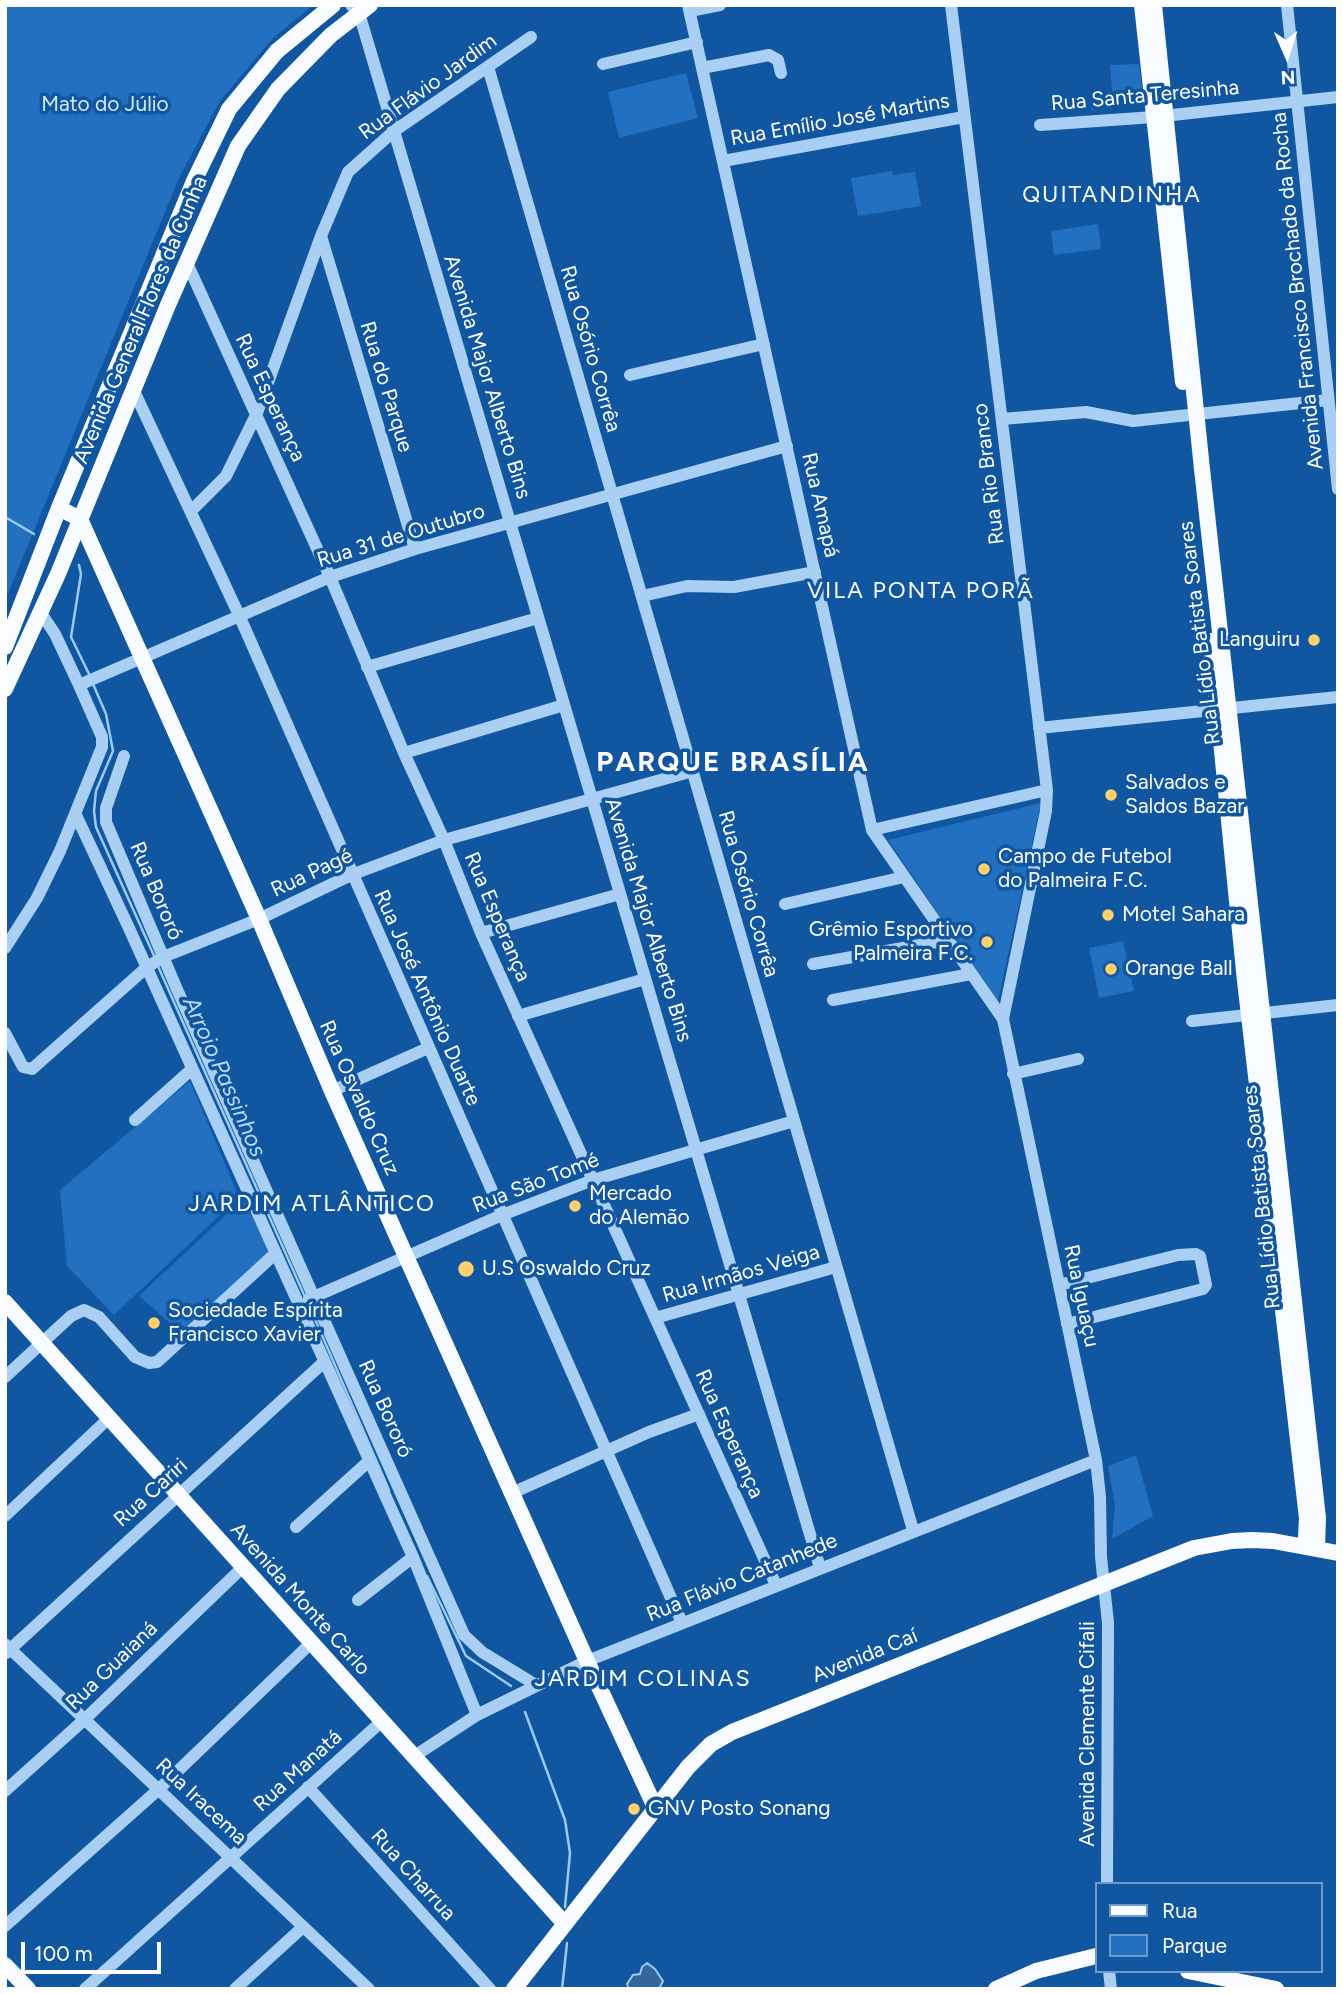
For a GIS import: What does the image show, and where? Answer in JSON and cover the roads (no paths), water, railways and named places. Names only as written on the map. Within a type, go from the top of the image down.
[{"type":"main road","name":"Avenida General Flores da Cunha","points":[[5,647],[194,181],[229,109],[277,51],[333,5]]},
{"type":"main road","name":"Rua Lídio Batista Soares","points":[[1148,7],[1268,1125],[1308,1474],[1318,1518],[1311,1547]]},
{"type":"main road","name":"Avenida General Flores da Cunha","points":[[5,689],[58,574],[168,305],[237,146],[278,89],[360,8]]},
{"type":"main road","points":[[59,509],[80,519]]},
{"type":"main road","name":"Rua Osvaldo Cruz","points":[[80,519],[260,919],[332,1091],[406,1257],[655,1807]]},
{"type":"main road","points":[[15,626],[41,613]]},
{"type":"main road","name":"Avenida Monte Carlo","points":[[5,1303],[564,1923]]},
{"type":"main road","name":"Avenida Caí","points":[[514,1989],[688,1766],[711,1744],[732,1732],[1194,1548],[1252,1540],[1338,1553]]},
{"type":"main road","points":[[996,1989],[1036,1971],[1094,1956]]},
{"type":"main road","points":[[5,1965],[28,1989]]},
{"type":"main road","points":[[1198,1973],[1276,1989]]},
{"type":"street","points":[[689,8],[720,5]]},
{"type":"street","name":"Rua Rio Branco","points":[[950,5],[1047,790],[1046,811],[1003,1019]]},
{"type":"street","name":"Avenida Francisco Brochado da Rocha","points":[[1287,5],[1338,489]]},
{"type":"street","name":"Avenida Major Alberto Bins","points":[[360,8],[394,131],[820,1568]]},
{"type":"street","name":"Rua Amapá","points":[[689,8],[872,830],[1003,1019]]},
{"type":"street","name":"Rua Flávio Jardim","points":[[191,511],[226,476],[257,413],[321,236],[348,172],[394,131],[531,37]]},
{"type":"street","points":[[603,64],[697,42]]},
{"type":"street","points":[[702,68],[769,55],[778,60],[781,73]]},
{"type":"street","name":"Rua Osório Corrêa","points":[[488,66],[913,1530]]},
{"type":"street","name":"Rua Santa Teresinha","points":[[1040,125],[1160,116],[1338,97]]},
{"type":"street","name":"Rua Emílio José Martins","points":[[723,161],[964,117]]},
{"type":"street","name":"Rua do Parque","points":[[321,236],[415,549]]},
{"type":"street","name":"Rua Esperança","points":[[187,263],[330,577],[404,753],[444,840],[481,933],[776,1585]]},
{"type":"street","points":[[631,375],[764,344]]},
{"type":"street","name":"Rua José Antônio Duarte","points":[[134,391],[239,615],[682,1623]]},
{"type":"street","points":[[1002,419],[1086,412],[1133,421],[1328,400]]},
{"type":"street","name":"Rua 31 de Outubro","points":[[83,683],[330,577],[415,549],[787,446]]},
{"type":"street","points":[[642,596],[687,586],[734,587],[815,572]]},
{"type":"street","points":[[41,613],[83,683],[102,737],[93,806]]},
{"type":"street","points":[[367,667],[538,618]]},
{"type":"street","points":[[1040,728],[1338,696]]},
{"type":"street","points":[[404,753],[564,705]]},
{"type":"street","points":[[5,948],[37,898],[76,815],[93,806],[124,756]]},
{"type":"street","name":"Rua Pagé","points":[[5,1033],[23,1067],[32,1069],[147,967],[162,958],[260,919],[351,875],[444,840],[693,771]]},
{"type":"street","points":[[872,830],[1047,790]]},
{"type":"street","name":"Rua Bororó","points":[[93,806],[106,822],[306,1300],[464,1635],[482,1652],[537,1685]]},
{"type":"street","points":[[76,815],[276,1253],[306,1300],[324,1362],[413,1557],[477,1715]]},
{"type":"street","points":[[785,904],[904,877]]},
{"type":"street","points":[[481,933],[620,894]]},
{"type":"street","points":[[813,964],[948,940]]},
{"type":"street","points":[[833,1000],[971,974]]},
{"type":"street","points":[[519,1016],[645,979]]},
{"type":"street","points":[[1192,1021],[1338,1005]]},
{"type":"street","name":"Rua Iguaçu","points":[[1003,1019],[1096,1460],[1104,1584]]},
{"type":"street","points":[[332,1091],[428,1048]]},
{"type":"street","points":[[1013,1074],[1078,1059]]},
{"type":"street","points":[[135,1120],[192,1069]]},
{"type":"street","name":"Rua São Tomé","points":[[306,1300],[502,1215],[593,1180],[794,1121]]},
{"type":"street","points":[[5,1377],[71,1316],[84,1310],[99,1317],[135,1357],[149,1363],[156,1362],[276,1253]]},
{"type":"street","points":[[1059,1285],[1178,1255],[1200,1256],[1205,1287],[1067,1324]]},
{"type":"street","name":"Rua Irmãos Veiga","points":[[655,1318],[836,1267]]},
{"type":"street","name":"Rua Cariri","points":[[7,1649],[324,1362]]},
{"type":"street","points":[[512,1493],[649,1432],[699,1414]]},
{"type":"street","points":[[5,1516],[108,1419]]},
{"type":"street","name":"Rua Flávio Catanhede","points":[[413,1757],[477,1715],[587,1661],[913,1530],[1096,1460]]},
{"type":"street","points":[[296,1527],[369,1461]]},
{"type":"street","points":[[358,1600],[413,1557]]},
{"type":"street","name":"Rua Guaianá","points":[[5,1791],[85,1719],[243,1567]]},
{"type":"street","name":"Avenida Clemente Cifali","points":[[1104,1584],[1108,1623],[1107,1882]]},
{"type":"street","points":[[5,1926],[159,1789],[310,1643]]},
{"type":"street","name":"Rua Iracema","points":[[7,1649],[85,1719],[369,1989]]},
{"type":"street","name":"Rua Manatá","points":[[85,1989],[381,1722]]},
{"type":"street","name":"Rua Charrua","points":[[307,1787],[490,1989]]},
{"type":"street","points":[[235,1989],[303,1927]]},
{"type":"waterway","points":[[5,517],[34,534]]},
{"type":"waterway","name":"Arroio Passinhos","points":[[79,565],[81,574],[71,637],[89,674]]},
{"type":"waterway","name":"Arroio Passinhos","points":[[93,684],[106,714],[113,751],[96,791],[96,827],[155,958]]},
{"type":"waterway","name":"Arroio Passinhos","points":[[157,964],[305,1297]]},
{"type":"waterway","name":"Arroio Passinhos","points":[[308,1303],[389,1490]]},
{"type":"waterway","name":"Arroio Passinhos","points":[[427,1576],[466,1656],[511,1686]]},
{"type":"waterway","points":[[525,1712],[565,1820],[570,1853],[565,1907]]},
{"type":"waterway","points":[[562,1989],[567,1943]]},
{"type":"place","name":"Languiru","points":[[1314,640]]},
{"type":"place","name":"Salvados e Saldos Bazar","points":[[1111,795]]},
{"type":"place","name":"Campo de Futebol do Palmeira F.C.","points":[[984,869]]},
{"type":"place","name":"Motel Sahara","points":[[1108,915]]},
{"type":"place","name":"Grêmio Esportivo Palmeira F.C.","points":[[987,942]]},
{"type":"place","name":"Orange Ball","points":[[1111,969]]},
{"type":"place","name":"Mercado do Alemão","points":[[575,1206]]},
{"type":"place","name":"U.S Oswaldo Cruz","points":[[466,1269]]},
{"type":"place","name":"Sociedade Espírita Francisco Xavier","points":[[154,1323]]},
{"type":"place","name":"GNV Posto Sonang","points":[[634,1809]]},
{"type":"district","name":"QUITANDINHA","points":[[1112,195]]},
{"type":"district","name":"VILA PONTA PORÃ","points":[[921,591]]},
{"type":"district","name":"PARQUE BRASÍLIA","points":[[733,763]]},
{"type":"district","name":"JARDIM ATLÂNTICO","points":[[312,1204]]},
{"type":"district","name":"JARDIM COLINAS","points":[[643,1679]]},
{"type":"park label","name":"Mato do Júlio","points":[[105,105]]}]
